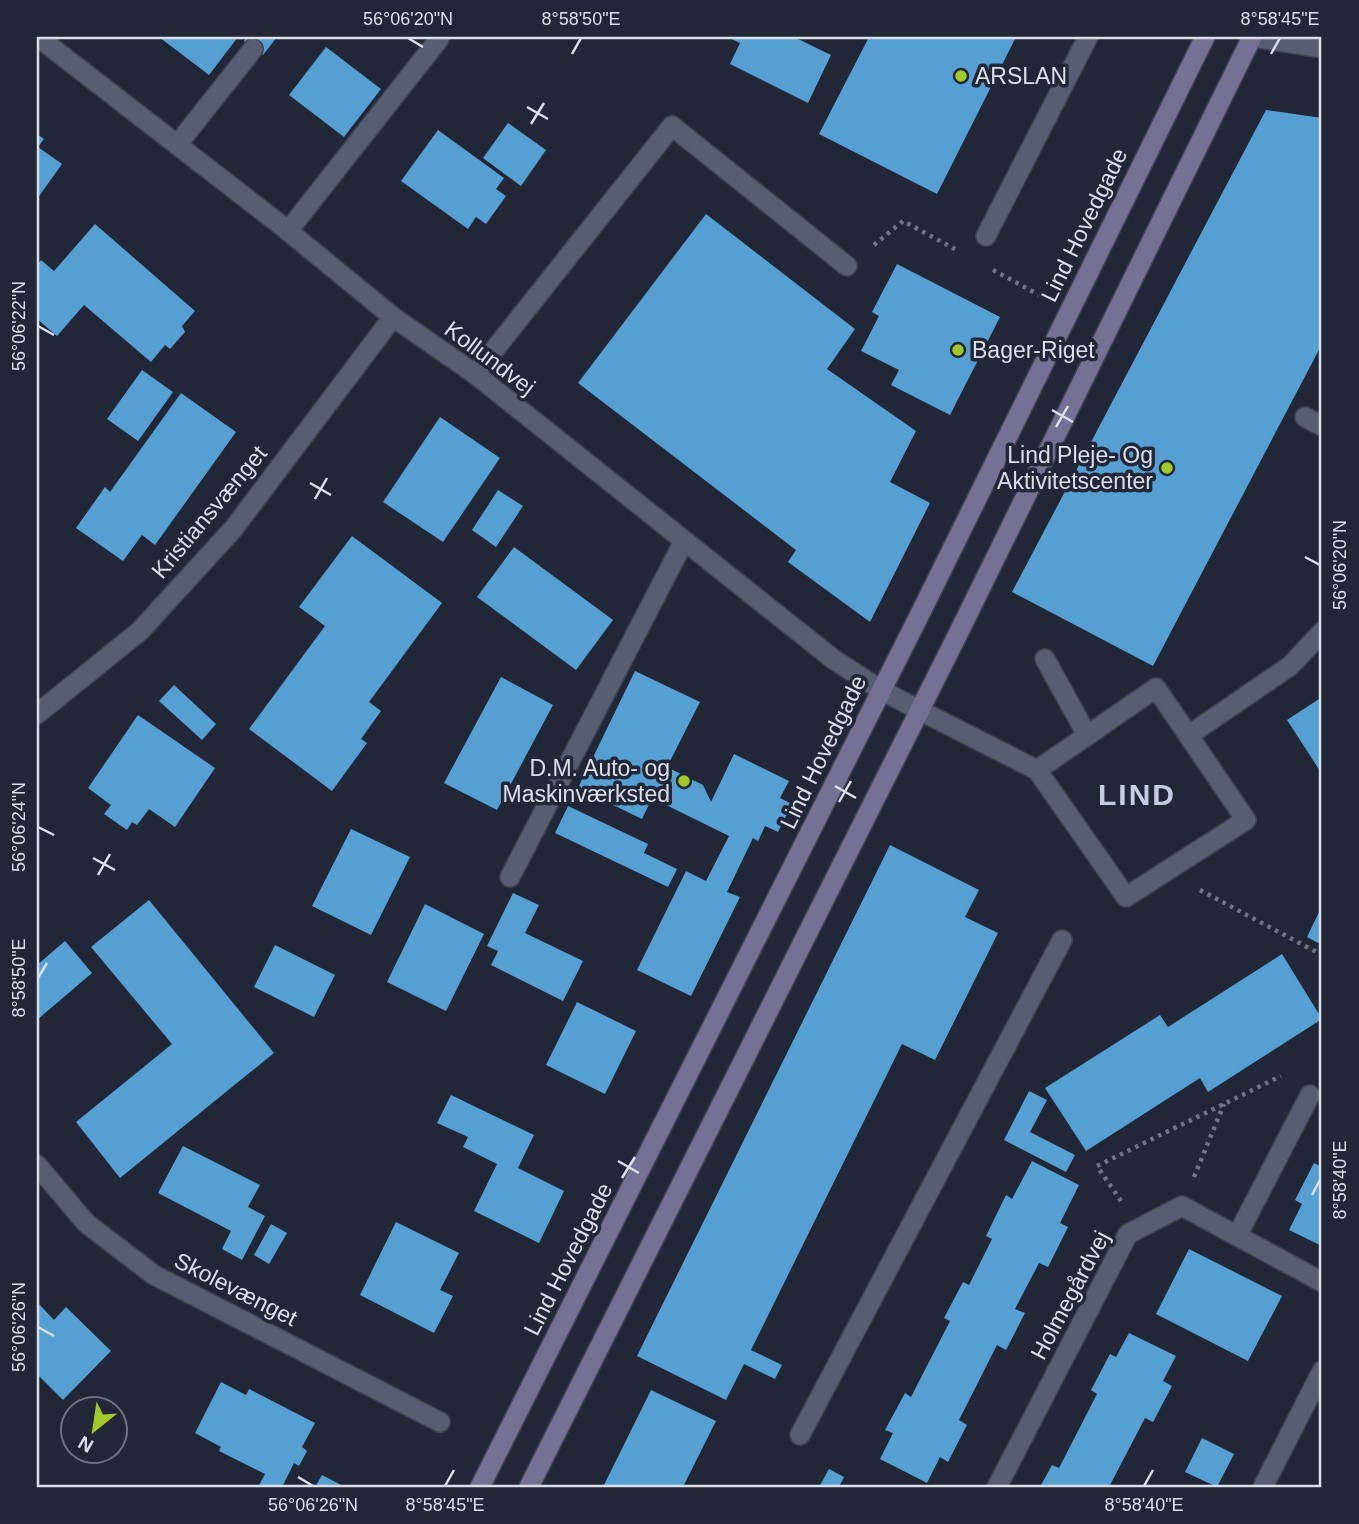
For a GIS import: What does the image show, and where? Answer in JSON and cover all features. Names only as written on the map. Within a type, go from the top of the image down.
[{"type":"main road","name":"Lind Hovedgade","points":[[480,1487],[881,691],[1205,37]]},
{"type":"main road","points":[[529,1487],[919,710],[1252,37]]},
{"type":"street","name":"Kollundvej","points":[[38,37],[288,231],[393,317],[475,374],[833,659],[881,691],[1037,770]]},
{"type":"street","points":[[986,236],[1088,37]]},
{"type":"street","points":[[1252,37],[1322,48]]},
{"type":"street","points":[[288,231],[439,39]]},
{"type":"street","points":[[177,145],[253,48]]},
{"type":"street","points":[[475,374],[672,126],[847,265]]},
{"type":"street","name":"Kristiansvænget","points":[[37,715],[140,631],[234,528],[393,317]]},
{"type":"street","points":[[510,877],[684,541]]},
{"type":"street","points":[[1189,735],[1290,666],[1322,632]]},
{"type":"street","points":[[1045,659],[1087,735]]},
{"type":"street","points":[[1156,688],[1189,735],[1246,820],[1126,897],[1037,770],[1156,688]]},
{"type":"street","points":[[800,1435],[1062,940]]},
{"type":"street","points":[[1237,1236],[1310,1095]]},
{"type":"street","name":"Skolevænget","points":[[37,1165],[86,1223],[154,1275],[440,1422]]},
{"type":"street","points":[[1182,1206],[1322,1282]]},
{"type":"street","name":"Holmegårdvej","points":[[997,1487],[1128,1234],[1182,1206]]},
{"type":"street","points":[[1263,1487],[1322,1371]]},
{"type":"path","points":[[847,265],[903,221],[961,252]]},
{"type":"path","points":[[985,265],[1069,312]]},
{"type":"path","points":[[1165,872],[1322,955]]},
{"type":"path","points":[[1138,1228],[1097,1166],[1286,1073]]},
{"type":"path","points":[[1182,1206],[1225,1103]]},
{"type":"building","points":[[159,37],[238,37],[209,75]]},
{"type":"building","points":[[247,37],[277,37],[263,55],[244,41]]},
{"type":"building","points":[[727,37],[794,37],[831,55],[808,103],[730,64],[740,43]]},
{"type":"building","points":[[869,37],[1016,37],[937,194],[819,134]]},
{"type":"building","points":[[326,47],[381,89],[344,137],[289,95]]},
{"type":"building","name":"Lind Pleje- Og Aktivitetscenter","points":[[1266,110],[1322,118],[1322,344],[1153,666],[1012,592]]},
{"type":"building","points":[[508,123],[546,150],[521,186],[483,158]]},
{"type":"building","points":[[438,130],[504,178],[496,189],[506,196],[486,224],[476,217],[468,229],[401,181]]},
{"type":"building","points":[[37,134],[44,139],[38,147],[62,164],[37,199]]},
{"type":"building","points":[[706,214],[855,329],[827,369],[916,431],[890,482],[930,503],[870,622],[788,562],[796,550],[578,383]]},
{"type":"building","points":[[95,224],[195,311],[182,326],[185,332],[170,349],[165,345],[151,362],[84,305],[57,336],[37,319],[37,265],[41,260],[54,271]]},
{"type":"building","points":[[897,264],[1000,317],[950,415],[891,385],[899,370],[861,351],[879,316],[872,312]]},
{"type":"building","points":[[142,370],[173,392],[138,441],[107,419]]},
{"type":"building","points":[[181,393],[236,432],[155,545],[142,535],[123,561],[76,528],[105,487],[110,492]]},
{"type":"building","points":[[440,417],[500,458],[443,542],[383,502]]},
{"type":"building","points":[[498,490],[523,506],[496,547],[472,530]]},
{"type":"building","points":[[352,536],[442,603],[369,702],[381,711],[361,739],[367,743],[332,791],[249,729],[325,626],[299,607]]},
{"type":"building","points":[[514,547],[613,620],[576,670],[477,597]]},
{"type":"building","points":[[635,671],[700,702],[667,767],[703,785],[711,802],[734,754],[789,781],[780,798],[792,804],[778,832],[765,826],[758,841],[753,838],[727,892],[740,897],[691,996],[637,970],[686,871],[706,881],[729,836],[652,798],[642,819],[578,788]]},
{"type":"building","points":[[501,677],[553,705],[497,810],[444,783]]},
{"type":"building","points":[[174,685],[216,724],[202,740],[159,701]]},
{"type":"building","points":[[1322,697],[1322,774],[1287,720]]},
{"type":"building","points":[[138,715],[215,768],[175,827],[149,809],[137,825],[132,822],[127,830],[104,814],[111,805],[88,788]]},
{"type":"building","points":[[568,806],[648,844],[644,853],[677,869],[668,887],[555,833]]},
{"type":"building","points":[[351,829],[410,857],[371,935],[312,906]]},
{"type":"building","points":[[890,845],[979,890],[965,917],[998,933],[935,1060],[902,1044],[751,1350],[782,1365],[775,1379],[744,1364],[726,1400],[637,1356]]},
{"type":"building","points":[[513,893],[539,905],[525,933],[583,961],[563,1001],[491,965],[498,951],[487,946]]},
{"type":"building","points":[[149,900],[274,1053],[120,1178],[76,1122],[172,1044],[91,947]]},
{"type":"building","points":[[425,904],[484,934],[446,1011],[387,982]]},
{"type":"building","points":[[1322,906],[1322,945],[1307,937]]},
{"type":"building","points":[[65,941],[92,973],[37,1020],[37,965]]},
{"type":"building","points":[[275,945],[335,975],[314,1017],[254,987]]},
{"type":"building","points":[[1282,954],[1322,1019],[1208,1092],[1200,1078],[1086,1151],[1045,1088],[1160,1015],[1168,1027]]},
{"type":"building","points":[[577,1002],[636,1031],[605,1094],[546,1065]]},
{"type":"building","points":[[1029,1091],[1047,1100],[1030,1132],[1075,1155],[1066,1172],[1004,1140]]},
{"type":"building","points":[[451,1095],[534,1135],[518,1168],[564,1191],[539,1243],[474,1211],[497,1164],[463,1147],[468,1137],[437,1123]]},
{"type":"building","points":[[183,1146],[260,1185],[248,1207],[265,1216],[242,1260],[222,1249],[231,1231],[158,1193]]},
{"type":"building","points":[[1032,1161],[1079,1185],[1060,1223],[1068,1227],[1048,1267],[1039,1263],[1015,1309],[1025,1313],[1006,1350],[997,1345],[959,1420],[967,1425],[948,1462],[940,1457],[927,1483],[880,1459],[893,1433],[885,1430],[905,1393],[911,1397],[950,1321],[944,1318],[963,1282],[969,1285],[992,1239],[986,1236],[1006,1195],[1012,1199]]},
{"type":"building","points":[[1314,1163],[1322,1167],[1322,1246],[1289,1230],[1302,1204],[1295,1200]]},
{"type":"building","points":[[396,1222],[459,1253],[440,1290],[453,1296],[434,1333],[360,1295]]},
{"type":"building","points":[[271,1224],[287,1233],[269,1264],[254,1255]]},
{"type":"building","points":[[1189,1249],[1282,1296],[1248,1361],[1156,1314]]},
{"type":"building","points":[[37,1302],[54,1320],[66,1307],[111,1351],[69,1394],[60,1394],[60,1397],[37,1374]]},
{"type":"building","points":[[1129,1333],[1176,1356],[1163,1381],[1172,1386],[1153,1422],[1145,1418],[1109,1487],[1040,1487],[1052,1465],[1059,1468],[1097,1394],[1091,1390],[1110,1354],[1116,1357]]},
{"type":"building","points":[[221,1382],[246,1395],[249,1389],[315,1423],[302,1447],[307,1451],[299,1466],[294,1463],[282,1487],[258,1487],[265,1474],[219,1451],[221,1447],[195,1433]]},
{"type":"building","points":[[651,1390],[716,1421],[683,1487],[603,1487]]},
{"type":"building","points":[[1202,1438],[1234,1454],[1217,1487],[1185,1472]]},
{"type":"building","points":[[829,1469],[844,1477],[839,1487],[819,1487]]},
{"type":"building","points":[[322,1475],[345,1487],[315,1487]]},
{"type":"place","name":"ARSLAN","points":[[961,76]]},
{"type":"place","name":"Bager-Riget","points":[[958,350]]},
{"type":"place","name":"Lind Pleje- Og Aktivitetscenter","points":[[1167,468]]},
{"type":"place","name":"D.M. Auto- og Maskinværksted","points":[[684,781]]},
{"type":"district","name":"LIND","points":[[1137,794]]}]
